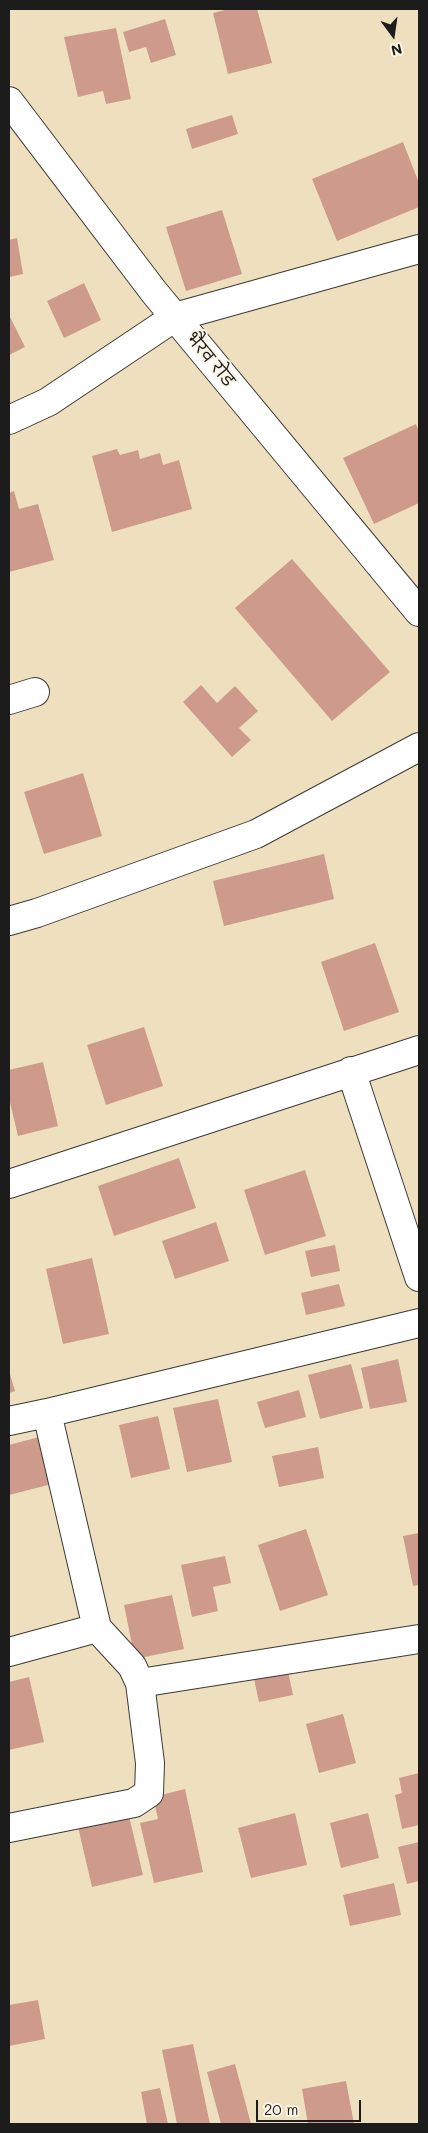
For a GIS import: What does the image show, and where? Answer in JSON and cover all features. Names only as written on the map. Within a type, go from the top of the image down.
[{"type":"street","name":"भैरव रोड","points":[[9,101],[175,317],[419,612]]},
{"type":"street","points":[[9,420],[48,402],[175,317],[419,249]]},
{"type":"street","points":[[9,700],[35,692]]},
{"type":"street","points":[[9,921],[37,913],[256,834],[419,747]]},
{"type":"street","points":[[9,1184],[419,1050]]},
{"type":"street","points":[[351,1071],[419,1277]]},
{"type":"street","points":[[9,1421],[419,1324]]},
{"type":"street","points":[[9,1828],[134,1803],[149,1793],[150,1763],[140,1683],[132,1666],[97,1628],[47,1413]]},
{"type":"street","points":[[9,1652],[97,1628]]},
{"type":"street","points":[[140,1683],[419,1639]]},
{"type":"building","points":[[229,9],[257,9],[272,63],[228,74],[213,13]]},
{"type":"building","points":[[165,19],[176,55],[151,63],[146,47],[129,52],[123,32]]},
{"type":"building","points":[[116,28],[131,99],[106,104],[103,91],[78,97],[64,37]]},
{"type":"building","points":[[232,115],[238,134],[192,149],[186,129]]},
{"type":"building","points":[[403,142],[419,183],[419,207],[337,241],[312,179]]},
{"type":"building","points":[[222,210],[242,274],[186,291],[166,227]]},
{"type":"building","points":[[17,238],[23,274],[9,277],[9,240]]},
{"type":"building","points":[[84,283],[101,320],[64,338],[47,301]]},
{"type":"building","points":[[9,315],[25,347],[9,355]]},
{"type":"building","points":[[416,424],[419,432],[419,503],[374,524],[343,458]]},
{"type":"building","points":[[117,449],[120,455],[138,450],[140,459],[160,453],[163,465],[179,460],[192,509],[112,532],[92,456]]},
{"type":"building","points":[[14,491],[19,509],[38,504],[54,560],[9,572],[9,493]]},
{"type":"building","points":[[292,559],[390,672],[332,721],[235,608]]},
{"type":"building","points":[[201,685],[217,703],[235,686],[258,711],[239,728],[251,740],[232,757],[183,702]]},
{"type":"building","points":[[83,773],[102,836],[44,854],[24,792]]},
{"type":"building","points":[[324,854],[334,899],[224,926],[213,881]]},
{"type":"building","points":[[375,943],[399,1012],[344,1031],[321,962]]},
{"type":"building","points":[[144,1027],[163,1086],[106,1105],[87,1045]]},
{"type":"building","points":[[43,1062],[58,1126],[18,1136],[9,1098],[9,1070]]},
{"type":"building","points":[[179,1158],[196,1208],[114,1236],[98,1186]]},
{"type":"building","points":[[305,1170],[326,1236],[265,1255],[244,1190]]},
{"type":"building","points":[[216,1222],[229,1261],[175,1279],[162,1241]]},
{"type":"building","points":[[335,1245],[340,1271],[311,1277],[305,1251]]},
{"type":"building","points":[[92,1258],[109,1334],[63,1344],[46,1269]]},
{"type":"building","points":[[339,1284],[345,1306],[306,1315],[301,1293]]},
{"type":"building","points":[[398,1359],[407,1402],[370,1409],[361,1368]]},
{"type":"building","points":[[351,1364],[363,1408],[320,1419],[308,1375]]},
{"type":"building","points":[[9,1371],[15,1391],[9,1393]]},
{"type":"building","points":[[299,1390],[306,1417],[265,1428],[257,1402]]},
{"type":"building","points":[[218,1399],[232,1462],[187,1472],[173,1408]]},
{"type":"building","points":[[158,1416],[170,1469],[131,1478],[119,1425]]},
{"type":"building","points":[[39,1437],[52,1484],[9,1495],[9,1445]]},
{"type":"building","points":[[318,1447],[324,1478],[279,1487],[272,1456]]},
{"type":"building","points":[[306,1529],[328,1595],[280,1611],[258,1545]]},
{"type":"building","points":[[419,1533],[419,1585],[413,1586],[403,1536]]},
{"type":"building","points":[[225,1556],[231,1583],[213,1587],[218,1611],[192,1617],[181,1565]]},
{"type":"building","points":[[172,1595],[184,1649],[135,1659],[124,1605]]},
{"type":"building","points":[[288,1671],[293,1695],[259,1702],[254,1679]]},
{"type":"building","points":[[29,1677],[44,1742],[9,1750],[9,1682]]},
{"type":"building","points":[[343,1714],[356,1763],[319,1773],[306,1724]]},
{"type":"building","points":[[419,1773],[419,1825],[402,1829],[395,1795],[402,1793],[399,1778]]},
{"type":"building","points":[[185,1789],[203,1872],[154,1883],[140,1823],[158,1819],[153,1797]]},
{"type":"building","points":[[295,1813],[307,1865],[251,1878],[238,1828]]},
{"type":"building","points":[[368,1813],[379,1858],[341,1868],[330,1823]]},
{"type":"building","points":[[129,1816],[143,1875],[92,1887],[78,1827]]},
{"type":"building","points":[[419,1842],[419,1881],[407,1884],[398,1847]]},
{"type":"building","points":[[394,1883],[401,1915],[350,1926],[343,1895]]},
{"type":"building","points":[[38,2000],[45,2039],[9,2046],[9,2005]]},
{"type":"building","points":[[193,2044],[210,2124],[177,2124],[162,2050]]},
{"type":"building","points":[[235,2064],[251,2124],[221,2124],[207,2072]]},
{"type":"building","points":[[346,2081],[354,2124],[308,2124],[302,2089]]},
{"type":"building","points":[[160,2088],[168,2124],[147,2124],[141,2092]]}]
